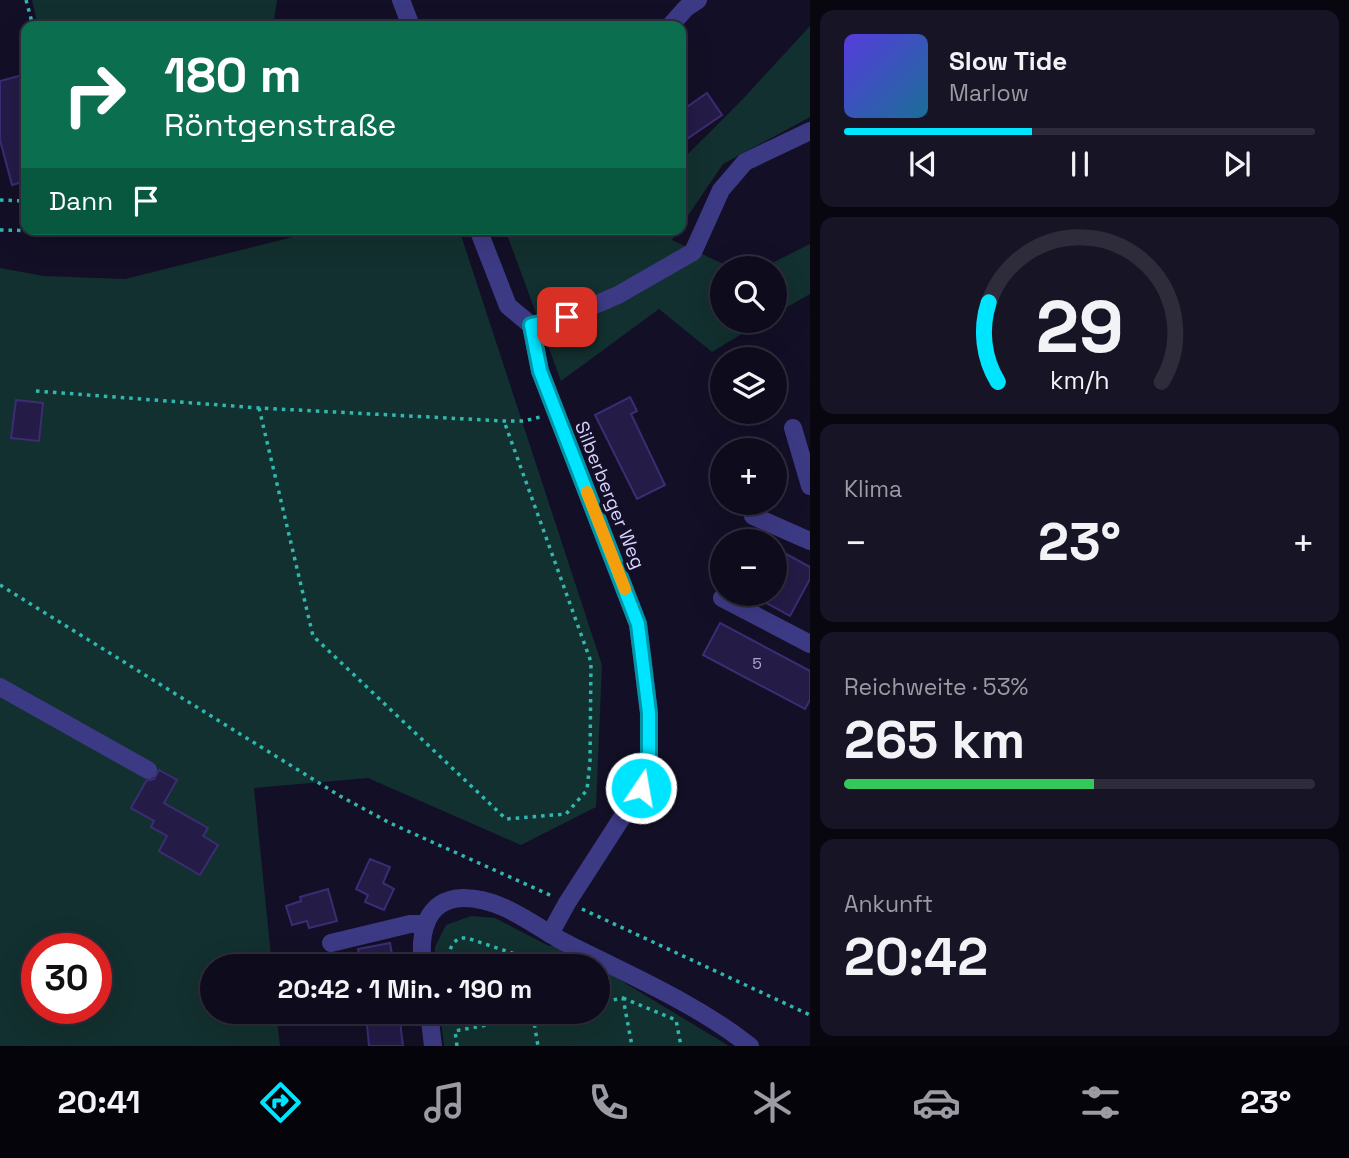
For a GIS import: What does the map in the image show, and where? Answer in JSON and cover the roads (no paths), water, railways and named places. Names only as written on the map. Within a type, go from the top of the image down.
[{"type":"street","points":[[401,0],[409,21]]},
{"type":"street","points":[[674,21],[698,0]]},
{"type":"street","points":[[480,235],[508,306],[531,325],[567,317],[618,295],[693,252],[721,190],[745,162],[810,131]]},
{"type":"street","name":"Silberberger Weg","points":[[531,325],[540,371],[638,624],[649,713],[649,765],[641,788],[550,934]]},
{"type":"street","points":[[793,428],[810,485]]},
{"type":"street","points":[[753,516],[810,541]]},
{"type":"street","points":[[737,606],[810,645]]},
{"type":"street","points":[[0,687],[148,770]]},
{"type":"street","points":[[421,954],[420,944],[428,917],[444,903],[462,898],[486,901],[516,914],[692,1007],[750,1046]]},
{"type":"street","points":[[331,943],[410,923],[426,924]]},
{"type":"street","points":[[430,1024],[433,1046]]}]
